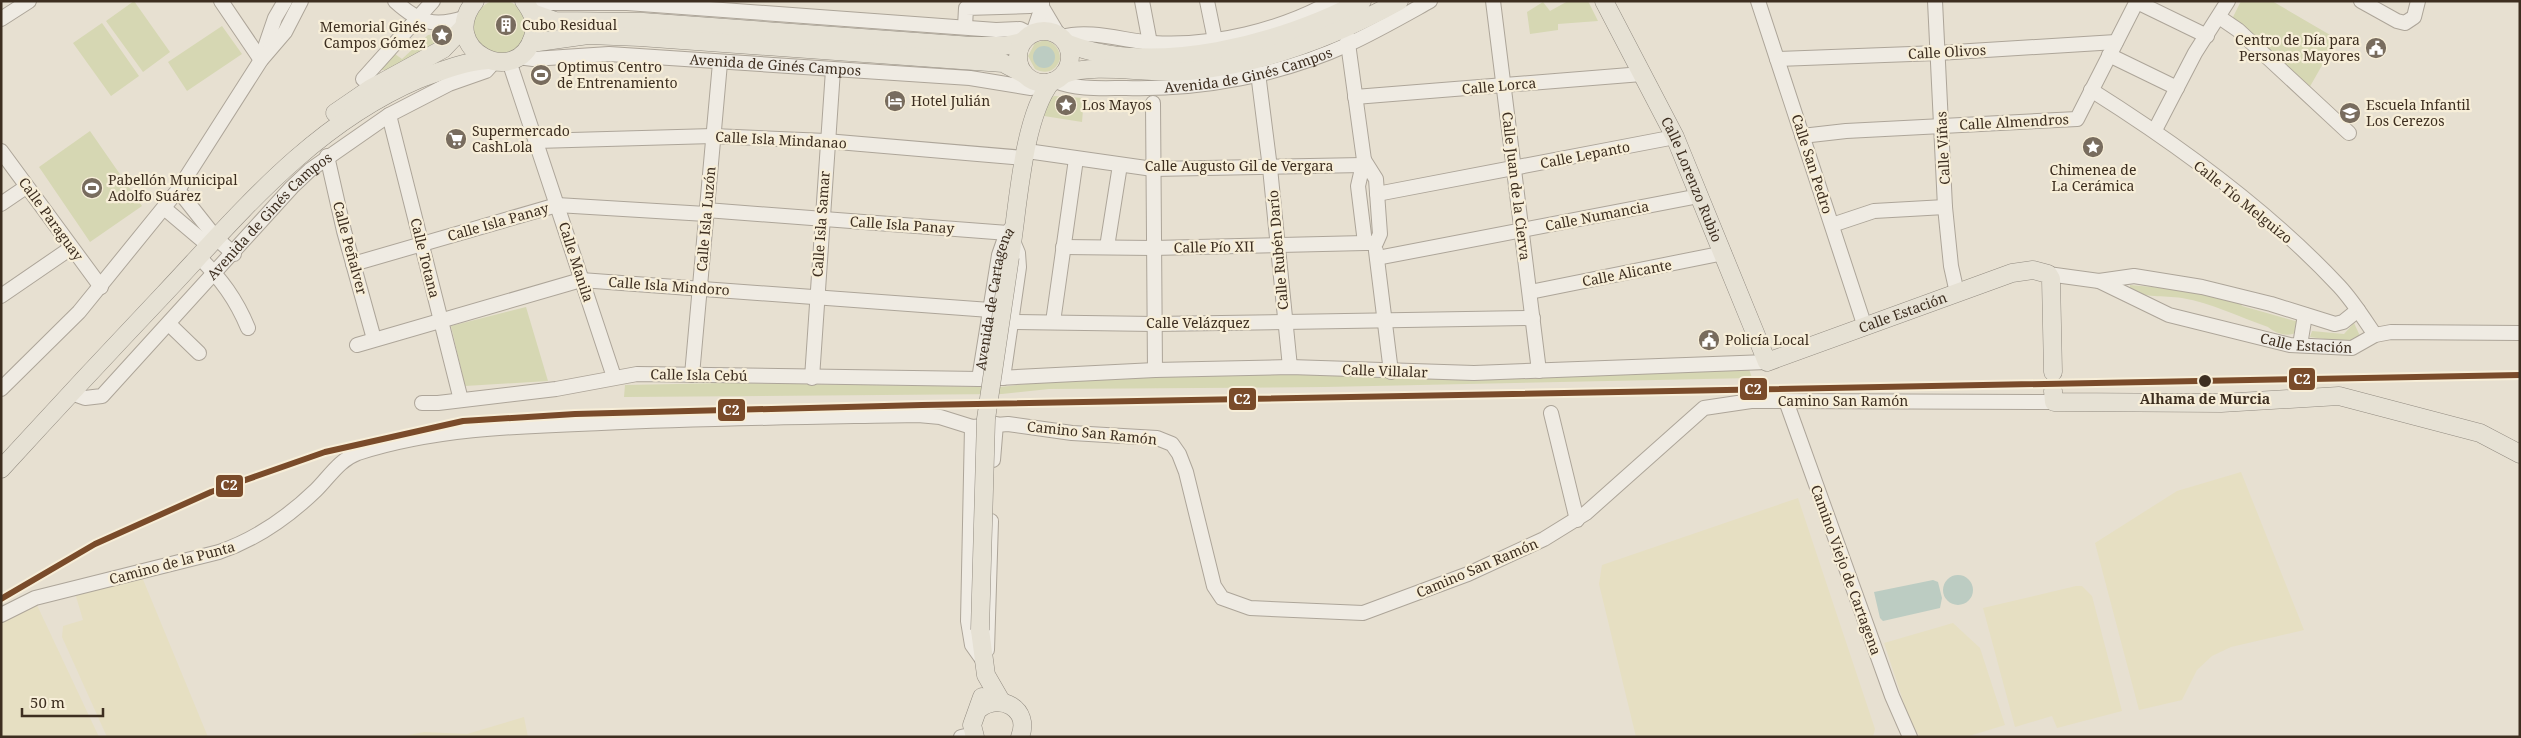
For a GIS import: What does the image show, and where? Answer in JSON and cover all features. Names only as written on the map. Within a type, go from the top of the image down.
[{"type":"main road","name":"Avenida de Ginés Campos","points":[[1,469],[208,247],[287,154],[330,116],[370,89],[443,49],[465,22],[475,1]]},
{"type":"main road","name":"Avenida de Ginés Campos","points":[[1063,39],[1089,51],[1151,57],[1205,54],[1274,38],[1314,23],[1362,1]]},
{"type":"main road","name":"Avenida de Ginés Campos","points":[[1057,79],[1090,68],[1142,72],[1188,72],[1214,68],[1347,36],[1399,1]]},
{"type":"main road","name":"Calle Lorenzo Rubio","points":[[1604,1],[1675,137],[1767,362]]},
{"type":"main road","points":[[465,22],[469,44],[474,51],[502,60],[531,43],[535,32],[527,6]]},
{"type":"main road","points":[[527,6],[555,21],[643,22],[972,46],[1004,46],[1046,30],[1063,39],[1071,60],[1039,102],[1035,115]]},
{"type":"main road","name":"Avenida de Ginés Campos","points":[[531,43],[588,36],[640,37],[1003,63],[1027,80]]},
{"type":"main road","points":[[1028,36],[1018,58],[1027,80],[1035,115]]},
{"type":"main road","name":"Avenida de Ginés Campos","points":[[232,220],[307,147],[338,124],[402,87],[453,65],[502,60]]},
{"type":"main road","points":[[1027,80],[1038,83],[1057,79]]},
{"type":"main road","name":"Avenida de Cartagena","points":[[1012,238],[1026,154],[1035,115]]},
{"type":"main road","points":[[1000,701],[986,669],[980,630],[983,476],[986,420],[1012,238]]},
{"type":"main road","name":"Calle Estación","points":[[1767,362],[2012,273],[2033,270],[2048,274]]},
{"type":"main road","points":[[2048,274],[2052,289],[2053,372]]},
{"type":"main road","points":[[2054,397],[2221,403],[2338,396],[2480,433],[2520,454]]},
{"type":"main road","points":[[970,736],[972,725],[979,709],[986,669]]},
{"type":"main road","points":[[979,709],[985,704],[1000,701],[1008,703],[1019,714],[1022,727],[1020,737]]},
{"type":"street","points":[[1,20],[29,1]]},
{"type":"street","points":[[220,1],[261,60]]},
{"type":"street","points":[[261,60],[275,18],[285,1]]},
{"type":"street","points":[[1,389],[101,287],[178,190],[261,60],[285,32],[301,1]]},
{"type":"street","points":[[395,1],[417,19],[465,22]]},
{"type":"street","points":[[363,79],[434,1]]},
{"type":"street","points":[[1142,1],[1150,43]]},
{"type":"street","points":[[1207,1],[1215,40]]},
{"type":"street","name":"Avenida de Ginés Campos","points":[[1057,79],[1077,87],[1153,89],[1200,84],[1258,74],[1296,64],[1347,36],[1430,1]]},
{"type":"street","name":"Calle Juan de la Cierva","points":[[1493,1],[1534,318],[1539,371]]},
{"type":"street","name":"Calle San Pedro","points":[[1758,1],[1865,327]]},
{"type":"street","name":"Calle Viñas","points":[[1935,1],[1945,207],[1951,266],[1958,293]]},
{"type":"street","points":[[2091,90],[2137,1],[2207,36]]},
{"type":"street","points":[[2155,130],[2176,88],[2228,1]]},
{"type":"street","points":[[2361,1],[2397,21],[2405,23],[2412,21],[2418,1]]},
{"type":"street","points":[[527,6],[627,2],[809,8],[966,27],[1020,29],[1028,36],[1042,4]]},
{"type":"street","points":[[1042,4],[1063,39],[1087,35],[1171,44],[1215,40],[1271,27],[1327,3]]},
{"type":"street","points":[[966,27],[966,8],[1042,4]]},
{"type":"street","points":[[2220,17],[2238,30],[2349,133]]},
{"type":"street","points":[[1347,36],[1364,163],[1358,186],[1370,243],[1377,258],[1391,372]]},
{"type":"street","name":"Calle Olivos","points":[[1777,59],[1938,53],[2116,42]]},
{"type":"street","name":"Avenida de Ginés Campos","points":[[71,393],[85,398],[102,396],[216,274],[292,187],[327,156],[389,115],[449,84],[486,71],[502,60],[609,54],[720,63],[1027,80]]},
{"type":"street","points":[[2110,55],[2176,88]]},
{"type":"street","name":"Calle Manila","points":[[502,60],[536,141],[614,377]]},
{"type":"street","name":"Calle Isla Luzón","points":[[692,375],[720,63]]},
{"type":"street","name":"Calle Isla Samar","points":[[812,378],[826,142],[833,70]]},
{"type":"street","name":"Calle Rubén Darío","points":[[1258,74],[1270,168],[1290,367]]},
{"type":"street","name":"Calle Lorca","points":[[1355,97],[1642,74]]},
{"type":"street","name":"Calle Almendros","points":[[1802,136],[1846,131],[2077,119],[2091,90]]},
{"type":"street","name":"Calle Tío Melguizo","points":[[2091,90],[2155,130],[2257,210],[2340,287],[2375,335]]},
{"type":"street","points":[[1153,103],[1155,370]]},
{"type":"street","name":"Calle Totana","points":[[389,115],[461,400]]},
{"type":"street","name":"Calle Isla Mindanao","points":[[536,141],[713,136],[1026,154]]},
{"type":"street","name":"Calle Lepanto","points":[[1377,194],[1675,137]]},
{"type":"street","name":"Calle Paraguay","points":[[1,151],[101,287]]},
{"type":"street","name":"Calle Augusto Gil de Vergara","points":[[1026,154],[1076,158],[1153,169],[1270,168],[1364,163]]},
{"type":"street","name":"Calle Peñalver","points":[[327,156],[353,264],[374,339]]},
{"type":"street","points":[[1052,322],[1076,158]]},
{"type":"street","points":[[1364,163],[1376,179],[1380,234],[1370,243]]},
{"type":"street","points":[[1107,248],[1120,165]]},
{"type":"street","points":[[1,204],[26,187]]},
{"type":"street","points":[[178,190],[208,247],[216,274],[238,304],[248,328]]},
{"type":"street","name":"Calle Numancia","points":[[1377,258],[1699,196]]},
{"type":"street","name":"Calle Isla Panay","points":[[353,264],[557,205],[821,219],[1012,238]]},
{"type":"street","points":[[1832,225],[1874,211],[1945,207]]},
{"type":"street","points":[[164,208],[208,247],[234,254]]},
{"type":"street","name":"Avenida de Cartagena","points":[[979,379],[999,255],[1012,238]]},
{"type":"street","name":"Avenida de Cartagena","points":[[1003,378],[1019,268],[1018,253],[1012,238]]},
{"type":"street","name":"Calle Pío XII","points":[[1063,247],[1153,248],[1370,243]]},
{"type":"street","points":[[1,296],[71,248]]},
{"type":"street","name":"Calle Alicante","points":[[1530,292],[1724,254]]},
{"type":"street","name":"Calle Estación","points":[[2048,274],[2099,281],[2134,276],[2196,286],[2335,324],[2343,322],[2358,310]]},
{"type":"street","name":"Calle Isla Mindoro","points":[[357,345],[582,280],[990,310]]},
{"type":"street","name":"Calle Estación","points":[[2099,281],[2169,315],[2290,345],[2352,348],[2375,335],[2391,332],[2520,333]]},
{"type":"street","points":[[2300,345],[2305,315]]},
{"type":"street","points":[[1384,322],[1534,318]]},
{"type":"street","name":"Calle Velázquez","points":[[1011,322],[1154,324],[1384,322]]},
{"type":"street","points":[[169,324],[199,353]]},
{"type":"street","name":"Calle Villalar","points":[[979,379],[1155,370],[1290,367],[1391,372],[1539,371],[1767,362]]},
{"type":"street","name":"Calle Isla Cebú","points":[[422,402],[461,400],[556,389],[637,374],[979,379]]},
{"type":"street","name":"Camino San Ramón","points":[[972,427],[996,424],[1072,433],[1157,438],[1172,444],[1186,472],[1214,586],[1222,598],[1250,608],[1363,613],[1468,574],[1544,539],[1577,520],[1704,408],[1751,401],[2054,397]]},
{"type":"street","name":"Camino Viejo de Cartagena","points":[[1786,401],[1892,696],[1910,737]]},
{"type":"street","points":[[1551,413],[1577,520]]},
{"type":"street","name":"Camino de la Punta","points":[[1,615],[35,598],[219,552],[245,543],[269,529],[317,490],[340,462],[356,454],[386,445],[465,432],[529,426],[701,419],[918,414],[940,417],[972,427]]},
{"type":"street","points":[[986,669],[989,642],[996,424]]},
{"type":"street","points":[[972,427],[968,621],[972,645],[986,669]]},
{"type":"shaded area","points":[[1044,46],[1052,49],[1055,57],[1052,65],[1044,68],[1036,65],[1033,57],[1036,49]]},
{"type":"shaded area","points":[[2241,472],[2304,630],[2231,647],[2212,656],[2197,670],[2182,700],[2139,710],[2095,543],[2177,491]]},
{"type":"shaded area","points":[[1798,498],[1875,729],[1873,737],[1636,737],[1599,584],[1602,565]]},
{"type":"shaded area","points":[[1958,575],[1969,579],[1973,590],[1969,601],[1958,605],[1947,601],[1943,590],[1947,579]]},
{"type":"shaded area","points":[[142,577],[208,737],[107,737],[62,637],[63,626],[83,620],[75,593]]},
{"type":"shaded area","points":[[1933,580],[1938,582],[1942,598],[1940,608],[1883,621],[1880,618],[1874,592]]},
{"type":"shaded area","points":[[2082,586],[2092,596],[2122,711],[2057,728],[2052,716],[2015,727],[1983,608]]},
{"type":"shaded area","points":[[36,603],[99,737],[1,737],[1,621]]},
{"type":"shaded area","points":[[1953,623],[1980,648],[2005,725],[1966,737],[1920,737],[1910,722],[1884,643]]},
{"type":"shaded area","points":[[524,717],[528,737],[400,737],[424,732],[467,734]]},
{"type":"green space","points":[[500,0],[510,2],[519,8],[525,17],[527,27],[525,37],[519,46],[510,52],[500,54],[490,52],[481,46],[475,37],[473,27],[475,17],[481,8],[490,2]]},
{"type":"green space","points":[[134,1],[170,52],[143,72],[106,21]]},
{"type":"green space","points":[[1568,1],[1588,1],[1598,21],[1558,24],[1558,30],[1530,34],[1527,12],[1543,2],[1550,11]]},
{"type":"green space","points":[[2241,1],[2272,1],[2337,39],[2308,90],[2232,19]]},
{"type":"green space","points":[[102,23],[139,76],[111,96],[73,43]]},
{"type":"green space","points":[[222,26],[242,54],[187,91],[168,62]]},
{"type":"green space","points":[[446,32],[439,42],[386,70],[380,70],[395,54],[402,59],[428,35]]},
{"type":"green space","points":[[1045,40],[1056,47],[1060,59],[1053,69],[1043,72],[1035,69],[1028,56],[1035,43]]},
{"type":"green space","points":[[1054,96],[1084,98],[1082,122],[1044,116],[1050,99]]},
{"type":"green space","name":"Pabellón Municipal Adolfo Suárez","points":[[90,131],[142,206],[90,242],[39,167]]},
{"type":"green space","points":[[2130,285],[2175,289],[2239,300],[2242,306],[2295,321],[2298,319],[2297,332],[2290,335],[2282,334],[2204,303],[2182,298],[2141,294],[2130,288]]},
{"type":"green space","points":[[526,307],[548,381],[465,386],[451,326]]},
{"type":"green space","points":[[2354,323],[2360,336],[2357,339],[2347,342],[2310,337],[2312,331],[2344,334]]},
{"type":"green space","points":[[1749,369],[1752,378],[1325,387],[1049,389],[1002,394],[624,397],[625,385],[728,383],[1000,387],[1045,382],[1209,375]]},
{"type":"transit line","name":"C2","points":[[1,599],[95,544],[211,492],[325,452],[463,421],[575,414],[922,405],[2520,375]]},
{"type":"place","name":"Cubo Residual","points":[[506,25]]},
{"type":"place","name":"Memorial Ginés Campos Gómez","points":[[442,35]]},
{"type":"place","name":"Centro de Día para Personas Mayores","points":[[2376,48]]},
{"type":"place","name":"Optimus Centro de Entrenamiento","points":[[541,75]]},
{"type":"place","name":"Hotel Julián","points":[[895,101]]},
{"type":"place","name":"Los Mayos","points":[[1066,105]]},
{"type":"place","name":"Escuela Infantil Los Cerezos","points":[[2350,113]]},
{"type":"place","name":"Supermercado CashLola","points":[[456,139]]},
{"type":"place","name":"Chimenea de La Cerámica","points":[[2093,147]]},
{"type":"place","name":"Pabellón Municipal Adolfo Suárez","points":[[92,188]]},
{"type":"place","name":"Policía Local","points":[[1709,340]]},
{"type":"place","name":"Alhama de Murcia","points":[[2205,381]]}]
